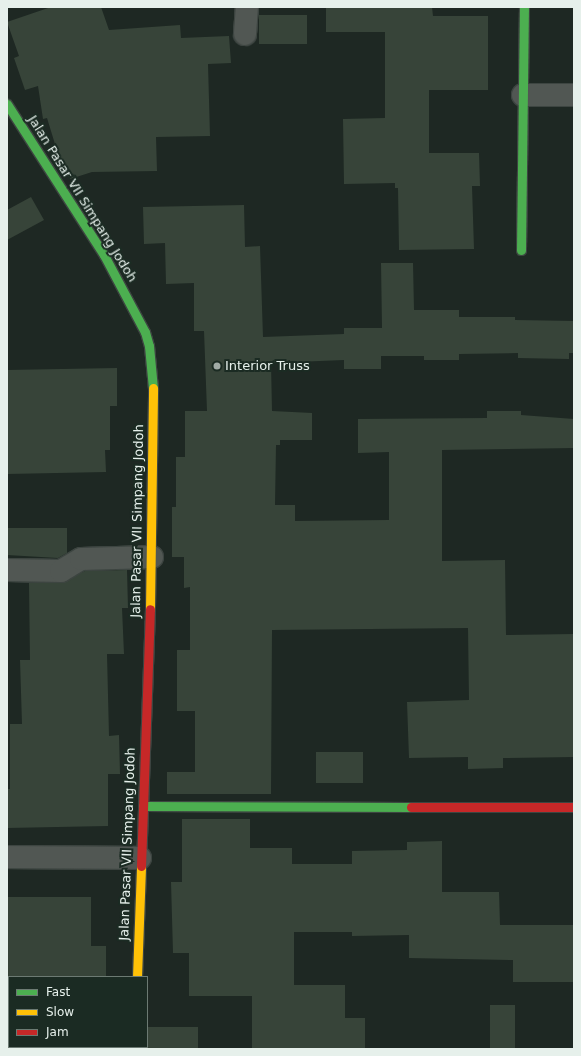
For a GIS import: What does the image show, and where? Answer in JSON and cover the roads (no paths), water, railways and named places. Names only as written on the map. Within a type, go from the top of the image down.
[{"type":"main road","points":[[521,250],[524,7]]},
{"type":"main road","name":"Jalan Pasar VII Simpang Jodoh","points":[[7,104],[104,255],[138,319],[149,346],[154,400],[152,557],[140,858],[137,976]]},
{"type":"main road","points":[[143,806],[574,807]]},
{"type":"street","points":[[245,34],[247,7]]},
{"type":"street","points":[[523,95],[574,95]]},
{"type":"street","points":[[7,570],[61,571],[81,558],[152,557]]},
{"type":"street","points":[[7,857],[140,858]]},
{"type":"place","name":"Interior Truss","points":[[217,366]]}]
